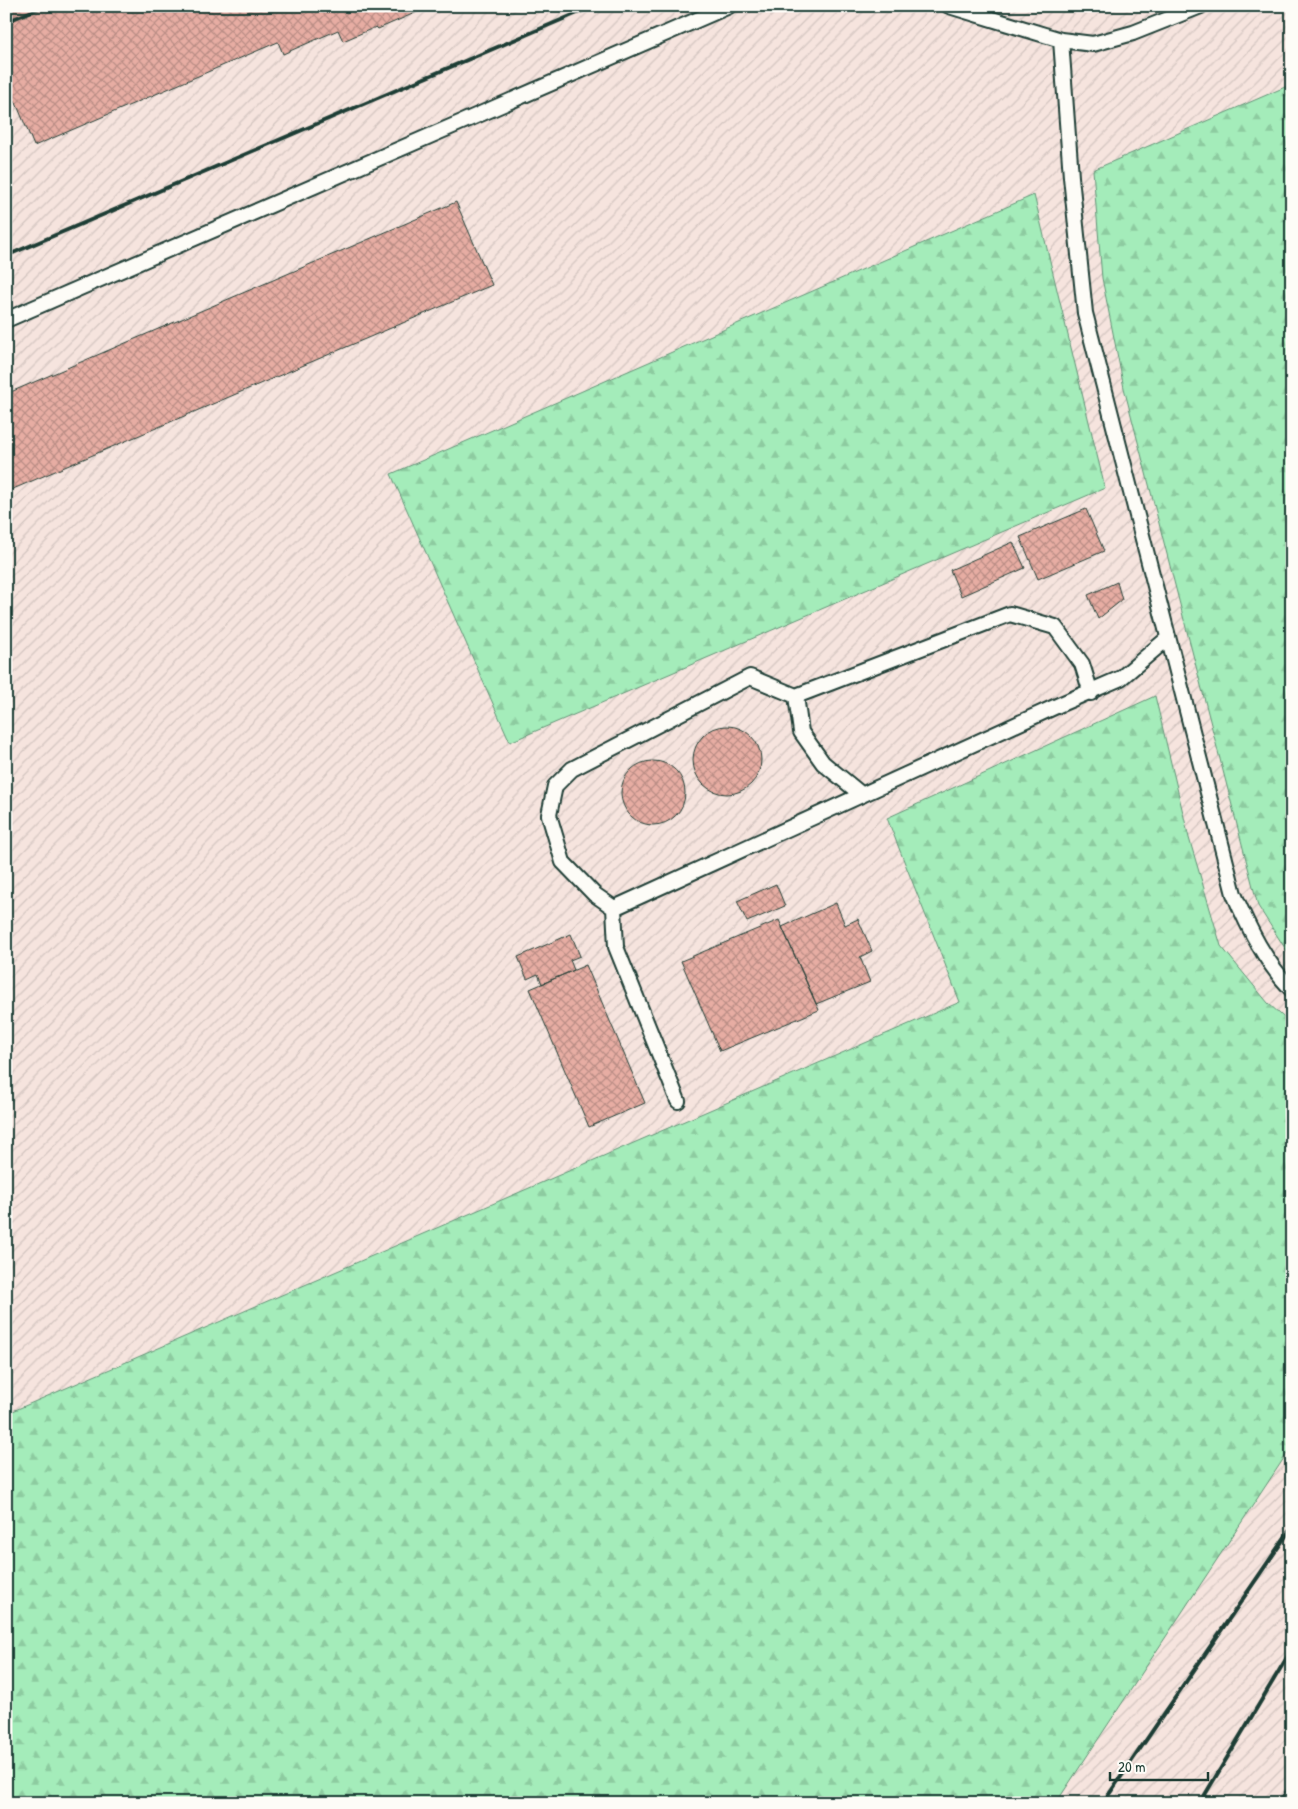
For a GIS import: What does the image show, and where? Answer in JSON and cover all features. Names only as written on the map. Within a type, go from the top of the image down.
[{"type":"lane","points":[[6,320],[730,6]]},
{"type":"lane","points":[[949,6],[1061,40],[1093,44],[1133,34],[1201,6]]},
{"type":"lane","points":[[1061,40],[1071,177],[1085,314],[1234,894],[1250,932],[1276,973],[1292,990]]},
{"type":"lane","points":[[614,908],[594,894],[563,862],[549,815],[555,786],[572,769],[750,677],[796,696],[1010,614],[1055,627],[1082,664],[1091,693]]},
{"type":"lane","points":[[614,908],[1122,678],[1168,638]]},
{"type":"lane","points":[[796,696],[801,732],[823,763],[862,795]]},
{"type":"lane","points":[[614,908],[616,947],[678,1101]]},
{"type":"shaded area","points":[[6,6],[1292,6],[1292,1803],[6,1803]]},
{"type":"green space","points":[[1292,84],[1292,959],[1258,906],[1124,388],[1102,278],[1093,170]]},
{"type":"green space","points":[[1034,195],[1105,488],[510,742],[391,474]]},
{"type":"green space","points":[[1155,696],[1189,838],[1221,946],[1268,1003],[1292,1025],[1292,1446],[1056,1803],[6,1803],[6,1414],[960,1002],[887,818]]},
{"type":"building","points":[[6,6],[431,6],[378,29],[376,27],[343,41],[338,30],[283,54],[278,42],[34,146],[6,79]]},
{"type":"building","points":[[456,202],[492,285],[6,492],[6,394]]},
{"type":"building","points":[[1086,509],[1104,551],[1038,579],[1020,537]]},
{"type":"building","points":[[1013,542],[1025,568],[961,596],[950,570]]},
{"type":"building","points":[[1117,582],[1122,600],[1098,619],[1088,595]]},
{"type":"building","points":[[727,726],[740,729],[751,736],[758,747],[761,760],[758,773],[751,784],[740,791],[727,794],[714,791],[703,784],[696,773],[693,760],[696,747],[703,736],[714,729]]},
{"type":"building","points":[[653,761],[665,763],[676,770],[683,781],[685,793],[683,805],[676,816],[665,823],[653,825],[641,823],[630,816],[623,805],[621,793],[623,781],[630,770],[641,763]]},
{"type":"building","points":[[776,884],[785,906],[747,922],[737,901]]},
{"type":"building","points":[[836,903],[845,925],[858,919],[872,951],[860,957],[870,982],[816,1004],[782,927]]},
{"type":"building","points":[[779,920],[819,1010],[720,1051],[681,961]]},
{"type":"building","points":[[571,934],[580,956],[570,960],[574,970],[542,984],[538,974],[527,979],[518,957]]},
{"type":"building","points":[[586,965],[645,1103],[589,1127],[530,989]]},
{"type":"railway","points":[[6,22],[44,6]]},
{"type":"railway","points":[[6,256],[594,6]]},
{"type":"railway","points":[[1103,1803],[1292,1527]]},
{"type":"railway","points":[[1200,1803],[1292,1649]]},
{"type":"railway","points":[[1278,1803],[1292,1785]]}]
